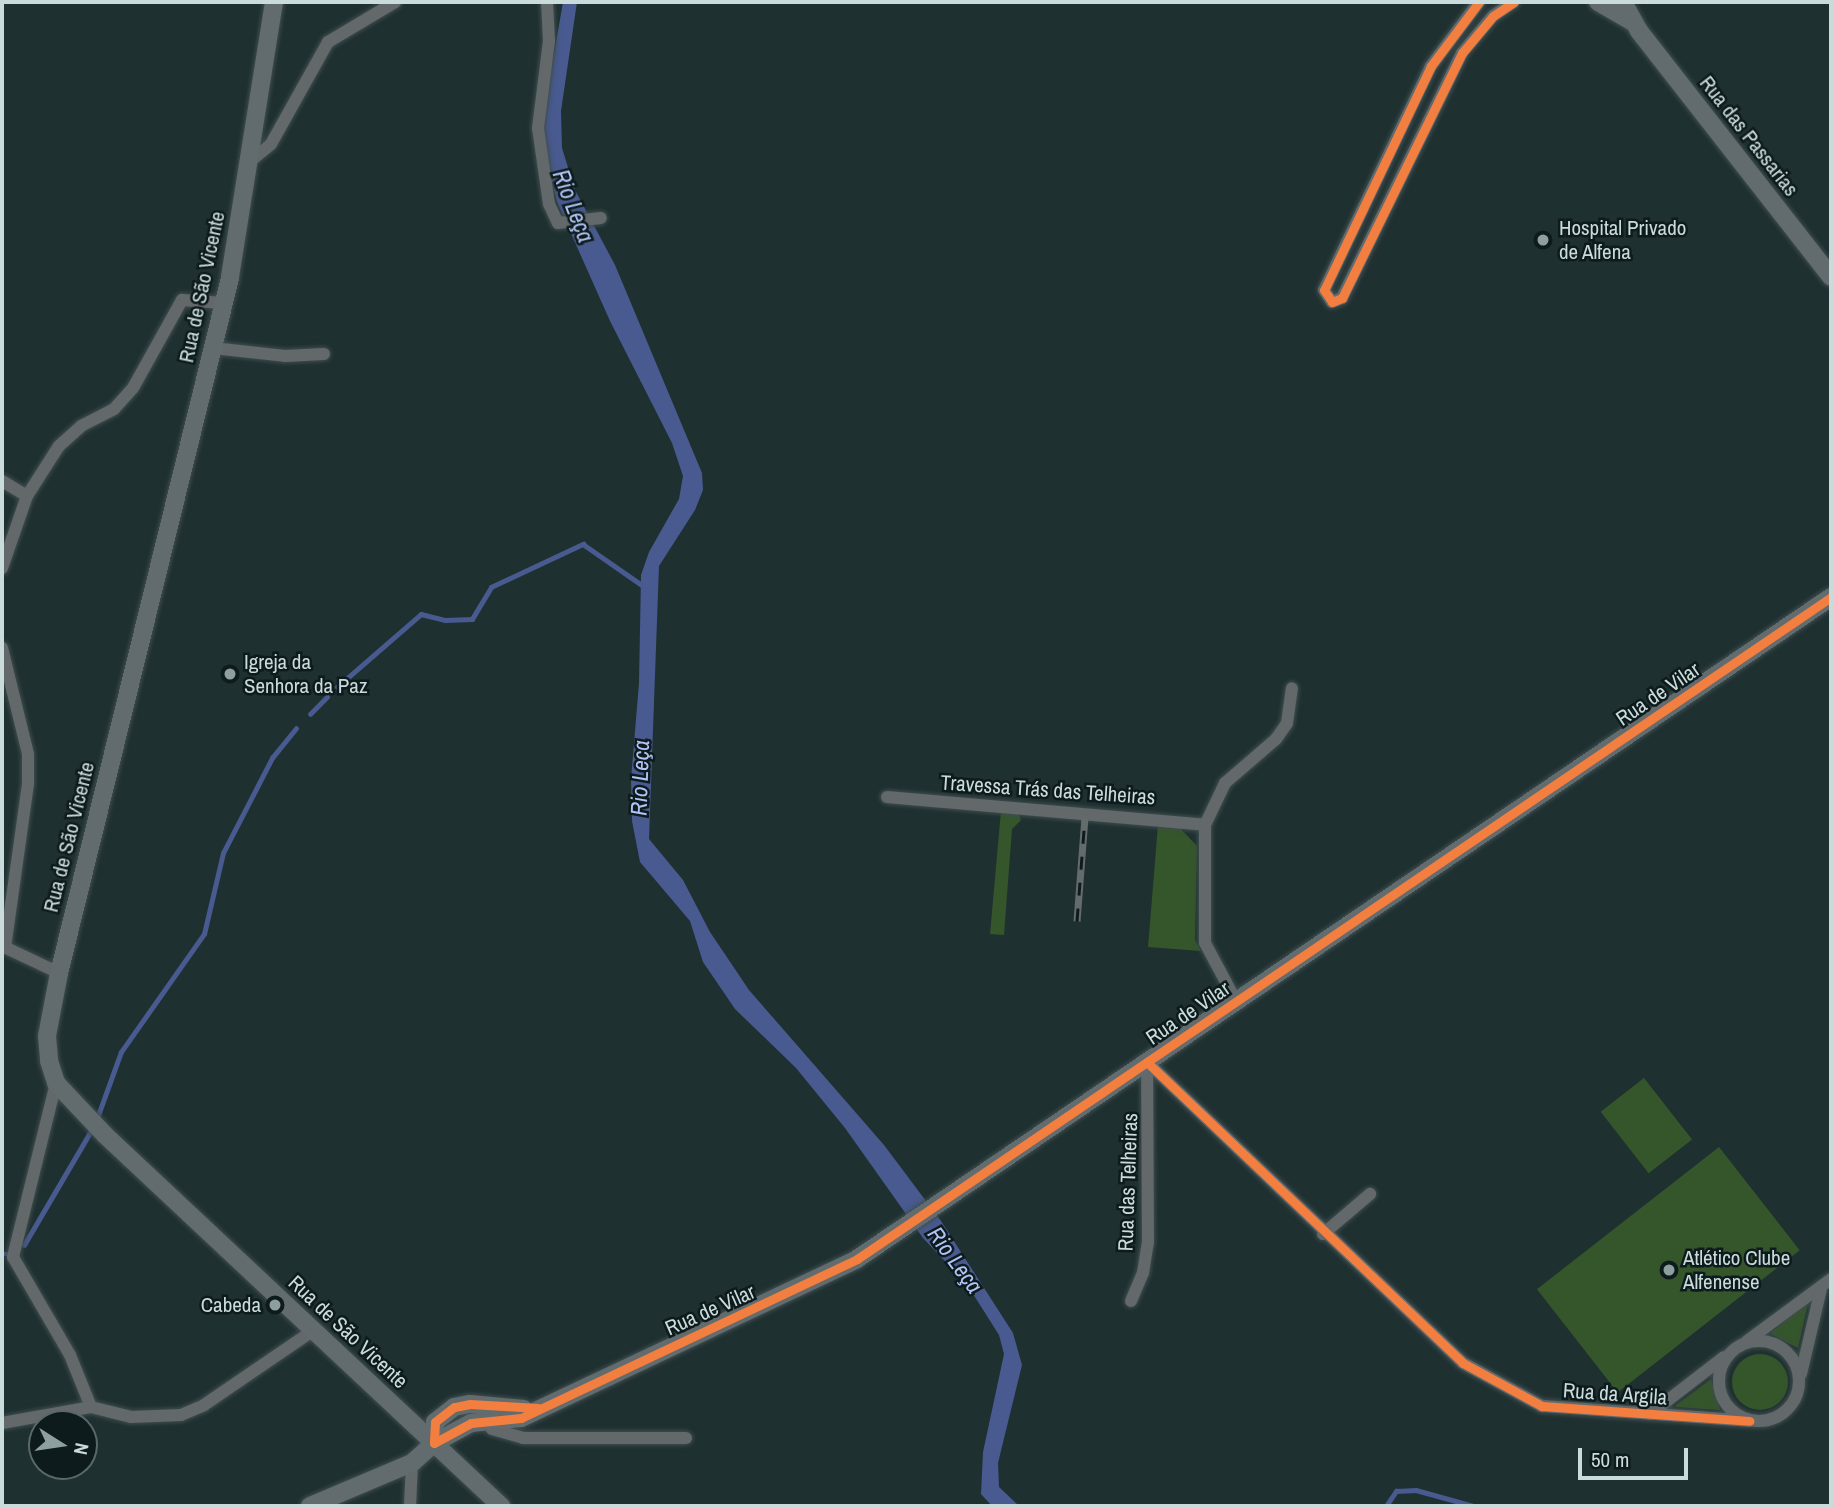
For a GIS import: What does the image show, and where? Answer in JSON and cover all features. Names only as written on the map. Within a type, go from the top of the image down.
[{"type":"street","name":"Rua de São Vicente","points":[[274,2],[224,303],[59,973],[47,1036],[57,1083],[89,1120],[501,1506]]},
{"type":"street","points":[[249,162],[271,144],[328,42],[395,2]]},
{"type":"street","points":[[547,2],[550,41],[538,128],[549,204],[558,223],[601,218]]},
{"type":"street","points":[[1479,2],[1440,52],[1324,290],[1327,299],[1337,302],[1342,298],[1462,53],[1493,16],[1514,2]]},
{"type":"street","name":"Rua das Passarias","points":[[1598,2],[1632,22]]},
{"type":"street","name":"Rua das Passarias","points":[[1623,2],[1632,22],[1831,277]]},
{"type":"street","points":[[1386,207],[1378,192],[1398,152],[1398,135]]},
{"type":"street","points":[[2,568],[27,496],[59,446],[82,426],[114,409],[133,388],[182,300],[224,303]]},
{"type":"street","points":[[214,348],[285,356],[324,354]]},
{"type":"street","points":[[2,481],[27,496]]},
{"type":"street","name":"Rua de Vilar","points":[[538,1408],[470,1404],[454,1407],[435,1422],[435,1443],[471,1423],[521,1418],[792,1292],[908,1225],[1831,597]]},
{"type":"street","points":[[2,648],[28,754],[28,784],[3,947],[59,973]]},
{"type":"street","points":[[1236,1001],[1205,943],[1205,825],[1225,783],[1276,740],[1287,723],[1293,688]]},
{"type":"street","name":"Travessa Trás das Telheiras","points":[[887,797],[1205,825]]},
{"type":"street","name":"Rua da Argila","points":[[1147,1062],[1323,1234],[1462,1363],[1542,1406],[1749,1421],[1775,1419],[1786,1412],[1799,1389],[1808,1330],[1821,1289]]},
{"type":"street","name":"Rua das Telheiras","points":[[1131,1301],[1143,1273],[1148,1243],[1147,1062]]},
{"type":"street","points":[[57,1083],[13,1257],[70,1355],[91,1407]]},
{"type":"street","points":[[1323,1234],[1370,1194]]},
{"type":"street","name":"Rua da Argila","points":[[1650,1414],[1831,1279]]},
{"type":"street","points":[[2,1423],[91,1407],[131,1417],[181,1415],[204,1405],[314,1330]]},
{"type":"street","points":[[1749,1421],[1729,1409],[1719,1388],[1723,1363],[1735,1349],[1766,1341],[1788,1353],[1796,1364],[1799,1389]]},
{"type":"street","points":[[486,1421],[492,1429],[523,1438],[686,1438]]},
{"type":"street","points":[[310,1506],[412,1463],[435,1443]]},
{"type":"street","points":[[410,1506],[412,1463]]},
{"type":"green space","points":[[1001,811],[1018,812],[1021,820],[1012,829],[1004,935],[990,934]]},
{"type":"green space","points":[[1158,825],[1178,826],[1197,846],[1195,940],[1201,951],[1148,947]]},
{"type":"green space","points":[[1644,1078],[1692,1139],[1649,1173],[1601,1112]]},
{"type":"green space","name":"Atlético Clube Alfenense","points":[[1719,1147],[1800,1250],[1618,1392],[1537,1289]]},
{"type":"green space","points":[[1808,1303],[1798,1348],[1771,1334],[1771,1332]]},
{"type":"green space","points":[[1755,1354],[1765,1354],[1780,1362],[1786,1371],[1786,1393],[1780,1402],[1765,1410],[1755,1410],[1737,1398],[1732,1387],[1732,1377],[1744,1359]]},
{"type":"green space","points":[[1711,1379],[1720,1410],[1676,1407],[1676,1405]]},
{"type":"water","name":"Rio Leça","points":[[563,2],[577,2],[561,111],[562,148],[575,190],[615,265],[702,473],[703,490],[695,510],[659,566],[649,839],[683,880],[710,932],[749,990],[884,1145],[941,1221],[1013,1333],[1022,1365],[998,1463],[999,1487],[1019,1506],[992,1506],[981,1494],[983,1452],[1004,1354],[999,1335],[968,1286],[923,1238],[845,1128],[796,1068],[735,1009],[703,962],[690,921],[640,862],[632,821],[631,779],[639,683],[641,575],[649,552],[679,499],[683,476],[672,443],[610,321],[557,202],[542,123]]},
{"type":"waterway","points":[[337,687],[421,614],[445,620],[472,619],[491,587],[583,544],[642,585]]},
{"type":"waterway","points":[[310,714],[327,697]]},
{"type":"waterway","points":[[96,1121],[121,1052],[204,934],[223,853],[272,758],[296,728]]},
{"type":"waterway","points":[[24,1245],[92,1129]]},
{"type":"waterway","points":[[2,1254],[7,1254]]},
{"type":"waterway","points":[[1386,1506],[1396,1491],[1416,1490],[1474,1506]]},
{"type":"railway","points":[[1077,921],[1085,818]]},
{"type":"cycle path","points":[[1479,2],[1431,66],[1324,290],[1332,302],[1342,298],[1462,53],[1493,16],[1514,2]]},
{"type":"cycle path","points":[[538,1408],[470,1404],[454,1407],[435,1422],[434,1443],[471,1423],[521,1418],[857,1259],[1831,597]]},
{"type":"cycle path","points":[[1147,1062],[1463,1363],[1542,1406],[1749,1421]]},
{"type":"place","name":"Hospital Privado de Alfena","points":[[1543,240]]},
{"type":"place","name":"Igreja da Senhora da Paz","points":[[230,674]]},
{"type":"place","name":"Atlético Clube Alfenense","points":[[1669,1270]]},
{"type":"place","name":"Cabeda","points":[[275,1305]]}]
